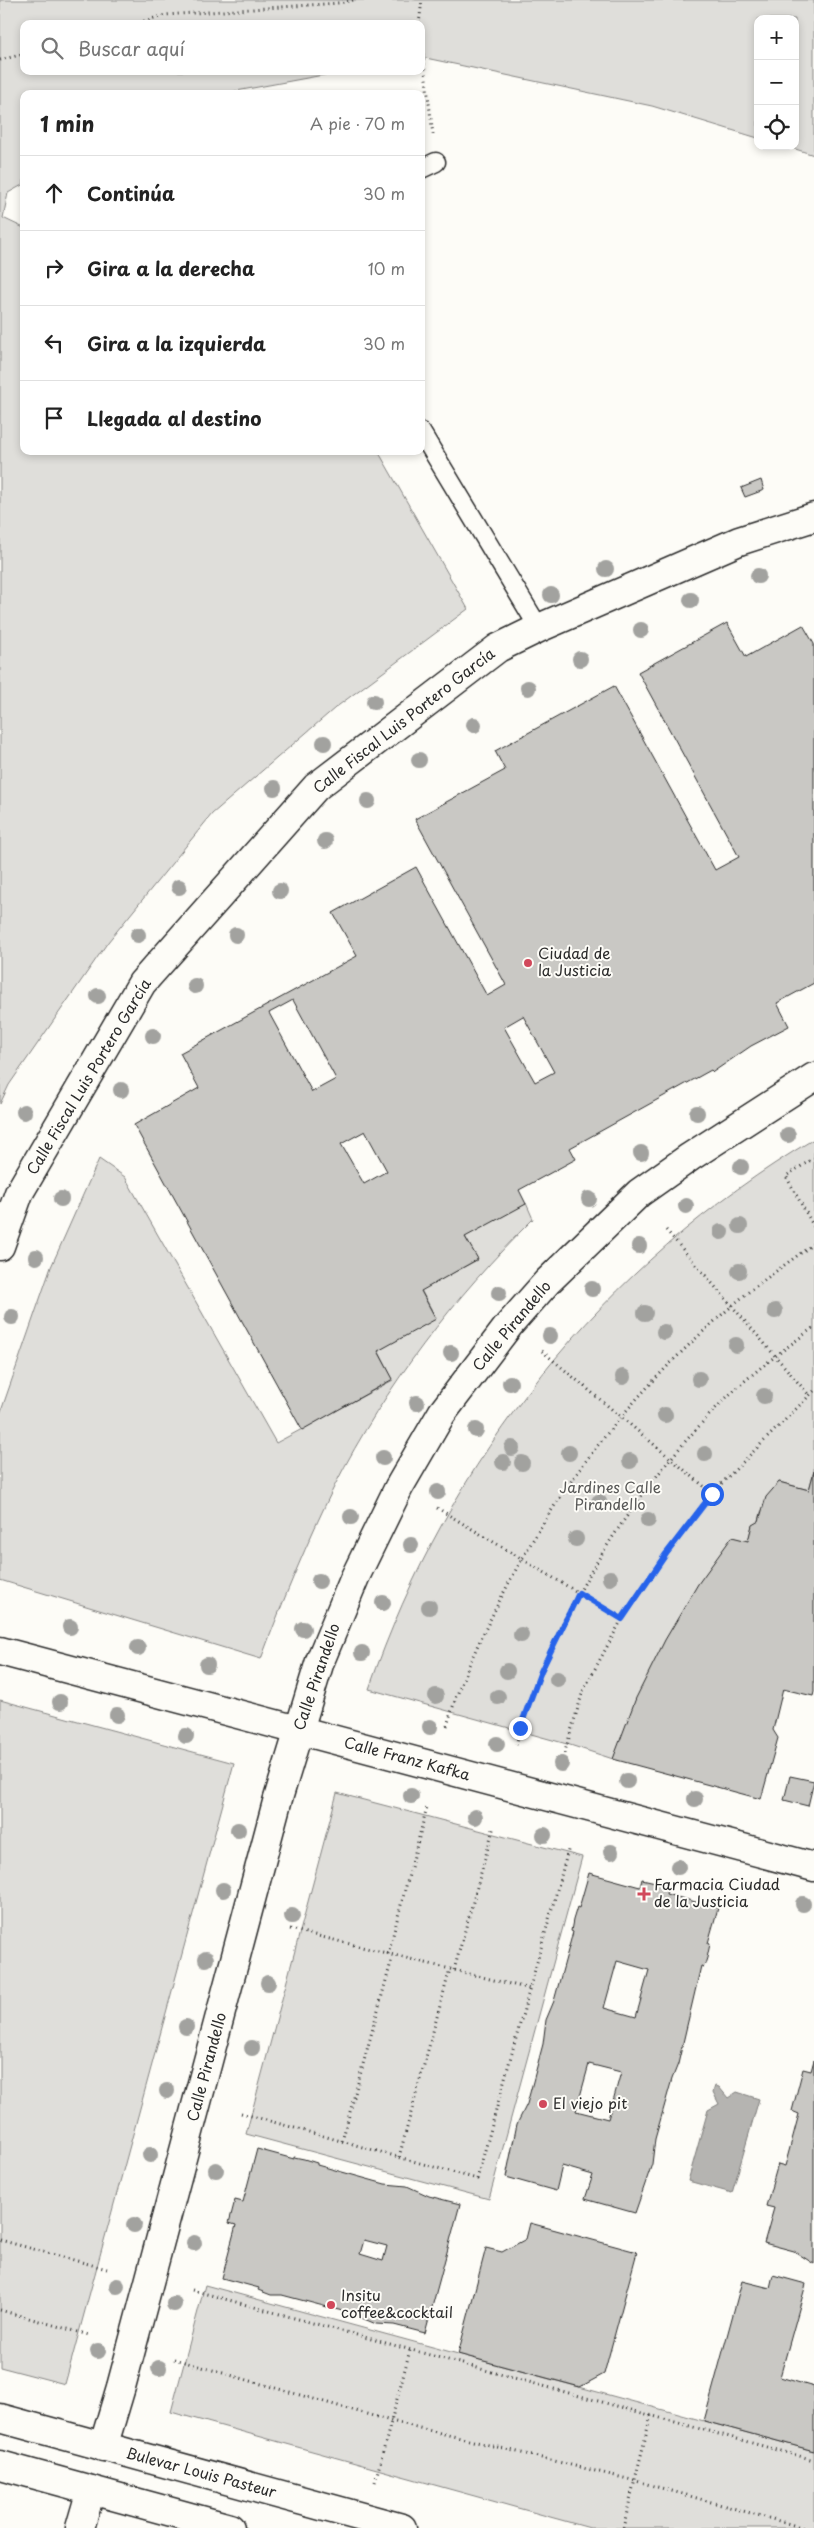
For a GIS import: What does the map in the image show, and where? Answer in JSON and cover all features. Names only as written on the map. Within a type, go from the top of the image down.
[{"type":"street","name":"Calle Fiscal Luis Portero García","points":[[0,1246],[19,1193],[142,983],[316,787],[498,648],[739,540],[814,517]]},
{"type":"street","name":"Calle Pirandello","points":[[103,2446],[122,2388],[277,1802],[298,1730],[327,1644],[355,1577],[398,1487],[442,1413],[509,1325],[547,1282],[639,1193],[690,1156],[814,1077]]},
{"type":"street","name":"Calle Franz Kafka","points":[[0,1651],[813,1864]]},
{"type":"street","name":"Bulevar Louis Pasteur","points":[[0,2418],[402,2528]]},
{"type":"street","points":[[0,2465],[230,2528]]},
{"type":"street","points":[[80,2528],[91,2490]]},
{"type":"lane","points":[[425,439],[539,628]]},
{"type":"path","points":[[148,20],[165,15],[339,3],[354,0]]},
{"type":"path","points":[[420,20],[422,0]]},
{"type":"path","points":[[0,60],[20,55]]},
{"type":"path","points":[[423,75],[424,90]]},
{"type":"path","points":[[425,102],[429,166]]},
{"type":"path","points":[[814,1158],[786,1176],[814,1227]]},
{"type":"path","points":[[666,1230],[733,1305],[809,1395]]},
{"type":"path","points":[[447,1726],[480,1640],[521,1558],[561,1493],[620,1416],[674,1361],[733,1305],[814,1243]]},
{"type":"path","points":[[516,1745],[541,1671],[579,1593],[620,1526],[672,1459],[718,1406],[814,1327]]},
{"type":"path","points":[[542,1351],[712,1494]]},
{"type":"path","points":[[563,1758],[584,1691],[622,1619],[666,1554],[712,1494],[814,1391]]},
{"type":"path","points":[[437,1508],[622,1619]]},
{"type":"path","points":[[388,1954],[427,1807]]},
{"type":"path","points":[[454,1970],[494,1826]]},
{"type":"path","points":[[241,2112],[477,2179],[570,1847]]},
{"type":"path","points":[[290,1929],[530,1989]]},
{"type":"path","points":[[342,2141],[393,1955]]},
{"type":"path","points":[[399,2157],[450,1969]]},
{"type":"path","points":[[0,2240],[107,2269]]},
{"type":"path","points":[[192,2290],[814,2460]]},
{"type":"path","points":[[0,2310],[89,2334]]},
{"type":"path","points":[[375,2482],[410,2350]]},
{"type":"path","points":[[174,2359],[391,2421],[636,2481],[804,2528]]},
{"type":"path","points":[[623,2528],[651,2415]]},
{"type":"green space","points":[[0,0],[814,0],[814,155],[798,150],[799,15],[754,15],[754,137],[652,106],[425,58],[425,20],[20,20],[20,75],[323,75],[242,90],[20,90],[20,186],[8,193],[3,218],[20,226],[20,455],[380,455],[468,609],[335,708],[212,814],[108,942],[9,1085],[0,1104]]},
{"type":"green space","name":"Jardines Calle Pirandello","points":[[814,1139],[814,1471],[809,1490],[779,1482],[761,1512],[759,1521],[752,1526],[748,1541],[613,1759],[567,1744],[369,1689],[402,1604],[443,1523],[489,1446],[542,1374],[602,1307],[667,1245],[738,1189]]},
{"type":"green space","points":[[99,1159],[125,1177],[276,1443],[393,1380],[378,1350],[436,1318],[421,1290],[477,1260],[465,1236],[526,1203],[533,1219],[476,1279],[449,1311],[399,1378],[376,1413],[325,1506],[296,1571],[261,1659],[0,1580],[0,1414],[51,1267]]},
{"type":"green space","points":[[0,1700],[234,1763],[65,2384],[0,2367]]},
{"type":"green space","points":[[337,1793],[582,1857],[489,2199],[246,2134]]},
{"type":"green space","points":[[205,2285],[814,2451],[814,2528],[590,2528],[171,2412]]},
{"type":"shaded area","points":[[715,2086],[719,2087],[728,2098],[737,2092],[759,2099],[732,2193],[688,2181],[708,2110],[719,2104],[713,2092]]},
{"type":"building","points":[[761,480],[764,490],[745,497],[741,488]]},
{"type":"building","points":[[727,623],[746,657],[803,625],[814,644],[814,983],[777,1003],[789,1026],[751,1046],[713,1072],[711,1070],[570,1148],[576,1159],[519,1190],[526,1204],[465,1237],[478,1259],[421,1291],[436,1319],[378,1351],[393,1379],[302,1430],[134,1125],[199,1088],[180,1053],[357,956],[333,913],[416,867],[487,996],[506,985],[415,819],[505,770],[495,751],[614,686],[715,870],[739,857],[638,672]],"holes":[[[293,1000],[336,1079],[312,1092],[269,1013]],[[523,1016],[554,1072],[535,1082],[504,1027]],[[365,1131],[387,1171],[364,1184],[341,1144]]]},
{"type":"building","points":[[814,1471],[814,1692],[813,1696],[783,1689],[773,1730],[778,1738],[761,1799],[613,1759],[636,1698],[665,1640],[698,1584],[732,1537],[748,1541],[752,1525],[759,1521],[766,1497],[779,1482],[809,1490]]},
{"type":"building","points":[[790,1776],[814,1781],[808,1806],[784,1800]]},
{"type":"building","points":[[589,1873],[640,1887],[642,1879],[669,1885],[666,1894],[718,1908],[708,1943],[710,1944],[707,1958],[704,1967],[701,1966],[678,2064],[655,2139],[652,2164],[635,2213],[585,2199],[593,2175],[562,2166],[556,2191],[506,2177],[517,2124],[527,2104],[543,2044],[546,2020],[554,2001],[573,1932],[571,1931],[573,1920],[577,1907],[579,1908]],"holes":[[[617,1961],[649,1970],[636,2017],[604,2008]],[[589,2064],[621,2072],[608,2119],[576,2111]]]},
{"type":"building","points":[[814,2060],[814,2264],[794,2251],[764,2243],[774,2208],[766,2206],[778,2164],[785,2166],[799,2114],[792,2111],[803,2069],[811,2071]]},
{"type":"building","points":[[257,2149],[294,2159],[294,2157],[304,2159],[317,2163],[317,2165],[385,2184],[407,2186],[429,2196],[460,2204],[425,2333],[394,2325],[376,2324],[350,2313],[282,2295],[271,2295],[258,2290],[259,2288],[222,2278],[236,2225],[229,2223],[235,2200],[243,2202]],"holes":[[[364,2240],[387,2246],[383,2261],[360,2254]]]},
{"type":"building","points":[[530,2223],[637,2252],[604,2374],[580,2387],[458,2354],[486,2248],[502,2252],[526,2239]]},
{"type":"building","points":[[773,2275],[806,2284],[780,2377],[814,2387],[814,2451],[704,2421],[742,2281],[770,2288]]},
{"type":"place","name":"Ciudad de la Justicia","points":[[528,963]]},
{"type":"place","name":"Farmacia Ciudad de la Justicia","points":[[644,1894]]},
{"type":"place","name":"El viejo pit","points":[[543,2104]]},
{"type":"place","name":"Insitu coffee&cocktail","points":[[331,2305]]},
{"type":"route","points":[[520,1728],[541,1671],[579,1593],[622,1619],[666,1554],[712,1494]]}]
